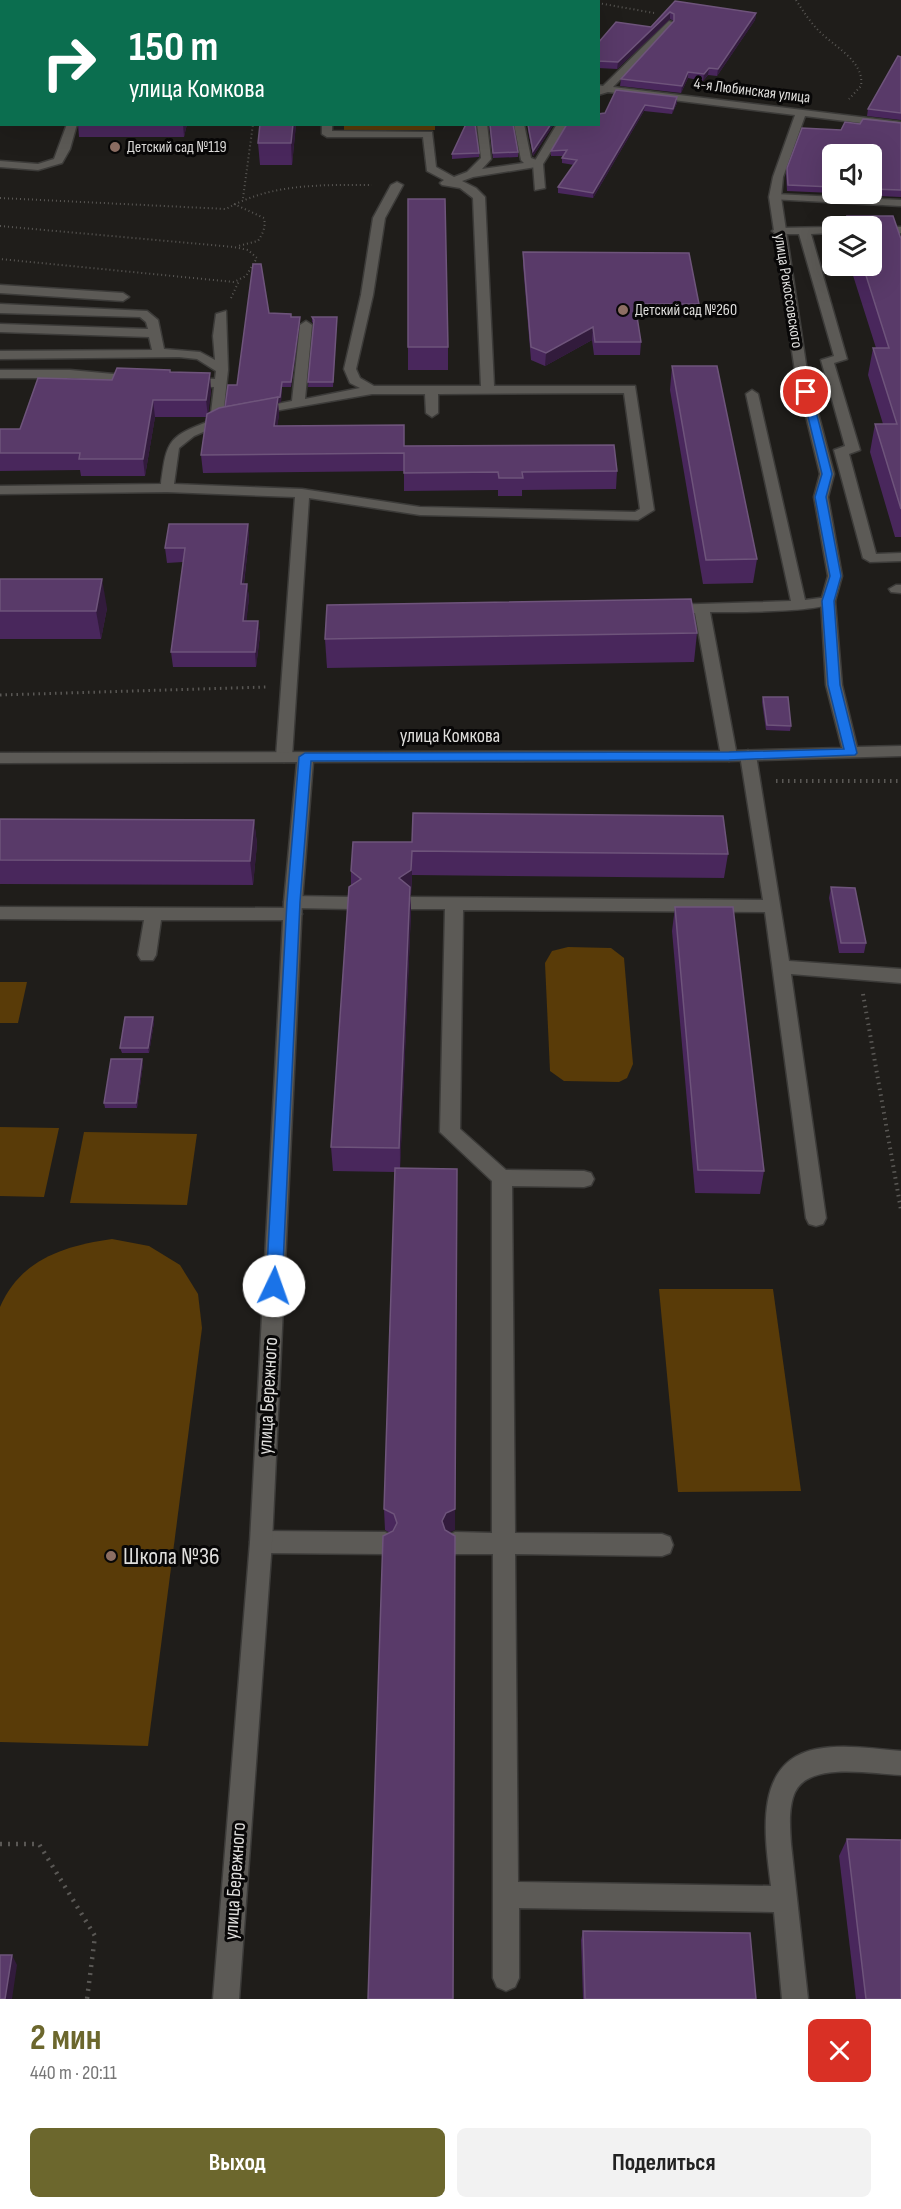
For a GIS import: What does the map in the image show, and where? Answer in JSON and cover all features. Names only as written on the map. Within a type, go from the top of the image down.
[{"type":"street","points":[[601,90],[669,24]]},
{"type":"street","name":"4-я Любинская улица","points":[[601,90],[901,125]]},
{"type":"street","name":"улица Рокоссовского","points":[[801,112],[778,177],[775,197],[778,231],[786,264],[801,371],[827,474],[821,497],[835,576],[828,601],[834,685],[851,753]]},
{"type":"street","points":[[0,164],[44,166],[53,164],[62,153],[71,126]]},
{"type":"street","points":[[327,126],[327,134],[428,134],[428,164],[431,169],[474,191],[479,197],[488,389]]},
{"type":"street","points":[[471,174],[486,159],[482,126]]},
{"type":"street","points":[[519,126],[526,160],[538,164]]},
{"type":"street","points":[[539,188],[538,164],[561,126]]},
{"type":"street","points":[[438,184],[471,174],[538,164]]},
{"type":"street","points":[[372,390],[354,380],[350,369],[367,295],[379,218],[397,185]]},
{"type":"street","points":[[775,197],[901,203]]},
{"type":"street","points":[[778,231],[822,230]]},
{"type":"street","points":[[882,230],[901,230]]},
{"type":"street","points":[[804,231],[841,360],[827,360],[853,450],[841,450],[870,558],[901,557]]},
{"type":"street","points":[[0,289],[123,297]]},
{"type":"street","points":[[0,309],[2,307],[142,315],[152,320],[159,353]]},
{"type":"street","points":[[216,421],[221,377],[219,336],[222,315]]},
{"type":"street","points":[[298,403],[306,325]]},
{"type":"street","points":[[0,328],[154,333]]},
{"type":"street","points":[[0,355],[159,353],[200,356],[221,377]]},
{"type":"street","points":[[0,374],[60,374],[154,381]]},
{"type":"street","points":[[176,382],[221,377]]},
{"type":"street","points":[[0,489],[167,488],[302,493],[420,512],[638,516],[647,510],[628,382],[488,389],[372,390],[216,421],[189,433],[173,447],[167,488]]},
{"type":"street","points":[[431,390],[432,413]]},
{"type":"street","points":[[752,394],[800,605]]},
{"type":"street","name":"улица Бережного","points":[[226,1999],[261,1542],[293,908],[294,757],[289,687],[302,493]]},
{"type":"street","points":[[654,609],[800,605],[828,601]]},
{"type":"street","points":[[702,608],[729,756]]},
{"type":"street","name":"улица Комкова","points":[[0,758],[729,756],[901,751]]},
{"type":"street","points":[[748,755],[782,967],[816,1218]]},
{"type":"street","points":[[0,913],[153,914],[351,903]]},
{"type":"street","points":[[411,903],[773,906]]},
{"type":"street","points":[[454,904],[450,1132],[502,1178],[584,1179]]},
{"type":"street","points":[[147,955],[153,914]]},
{"type":"street","points":[[782,967],[901,976]]},
{"type":"street","points":[[502,1178],[506,1978]]},
{"type":"street","points":[[261,1542],[384,1543]]},
{"type":"street","points":[[455,1543],[662,1545]]},
{"type":"street","points":[[795,1999],[777,1815],[778,1798],[784,1783],[795,1771],[809,1764],[901,1763]]},
{"type":"street","points":[[505,1895],[786,1899]]},
{"type":"path","points":[[796,0],[816,29],[845,53],[862,80],[860,88],[851,98],[817,114]]},
{"type":"path","points":[[600,3],[654,13],[664,18],[669,24]]},
{"type":"path","points":[[243,198],[253,126]]},
{"type":"path","points":[[0,198],[226,209],[243,198],[267,190],[293,187],[397,185]]},
{"type":"path","points":[[234,204],[256,213],[264,218],[265,223],[265,231],[258,241],[234,247]]},
{"type":"path","points":[[0,226],[234,247],[248,250],[257,258],[246,276],[234,282],[0,259]]},
{"type":"path","points":[[0,695],[289,687]]},
{"type":"path","points":[[752,781],[901,781]]},
{"type":"path","points":[[859,973],[901,1210]]},
{"type":"path","points":[[0,1844],[39,1844],[95,1936],[87,1999]]},
{"type":"shaded area","points":[[344,126],[435,126],[435,130],[344,130]]},
{"type":"shaded area","points":[[568,947],[611,948],[624,958],[633,1064],[627,1078],[619,1082],[564,1081],[550,1071],[545,963],[552,951]]},
{"type":"shaded area","points":[[0,982],[27,982],[18,1023],[0,1023]]},
{"type":"shaded area","points":[[0,1127],[59,1128],[44,1197],[0,1196]]},
{"type":"shaded area","points":[[84,1132],[197,1134],[187,1205],[70,1203]]},
{"type":"shaded area","points":[[112,1239],[149,1246],[180,1265],[198,1294],[202,1328],[148,1746],[0,1742],[0,1307],[9,1291],[32,1266],[61,1251]]},
{"type":"shaded area","points":[[659,1289],[773,1289],[801,1491],[678,1492]]},
{"type":"building","points":[[675,1],[756,13],[718,69],[709,68],[704,74],[688,72],[682,86],[621,79],[674,21],[674,14],[670,12],[618,62],[600,61],[600,41],[616,22],[651,27]]},
{"type":"building","points":[[898,56],[901,57],[901,113],[868,109]]},
{"type":"building","points":[[616,90],[677,97],[673,109],[645,105],[593,193],[558,187],[577,160],[562,158],[567,150],[551,151],[566,126],[600,126],[600,114],[605,113]]},
{"type":"building","points":[[863,119],[901,123],[901,190],[882,189],[882,144],[822,144],[822,187],[788,185],[787,168],[802,128],[841,130],[845,122],[860,124]]},
{"type":"building","points":[[260,126],[293,126],[291,143],[258,143]]},
{"type":"building","points":[[465,126],[475,126],[479,153],[452,154]]},
{"type":"building","points":[[490,126],[513,126],[518,152],[493,153]]},
{"type":"building","points":[[528,126],[550,126],[533,151]]},
{"type":"building","points":[[408,199],[445,199],[448,347],[408,347]]},
{"type":"building","points":[[882,216],[893,216],[901,239],[901,509],[875,424],[897,424],[873,348],[889,348],[866,276],[882,276]]},
{"type":"building","points":[[523,252],[689,253],[699,304],[635,304],[641,342],[595,342],[593,327],[546,353],[531,347]]},
{"type":"building","points":[[253,264],[261,264],[269,313],[291,314],[291,317],[300,317],[291,382],[282,382],[280,397],[225,407],[228,385],[237,385]]},
{"type":"building","points":[[312,317],[337,317],[333,382],[308,382],[314,320]]},
{"type":"building","points":[[672,366],[717,366],[757,559],[706,560]]},
{"type":"building","points":[[117,368],[210,373],[206,400],[153,400],[143,459],[79,459],[80,453],[0,453],[0,429],[20,429],[38,378],[112,380]]},
{"type":"building","points":[[278,397],[274,426],[404,425],[404,446],[614,445],[617,471],[522,472],[523,478],[499,478],[498,472],[404,473],[404,453],[201,455],[207,414],[219,408]]},
{"type":"building","points":[[169,524],[248,524],[241,584],[247,584],[243,621],[258,621],[255,652],[171,652],[185,548],[165,548]]},
{"type":"building","points":[[0,579],[102,579],[96,611],[0,611]]},
{"type":"building","points":[[691,599],[697,633],[325,639],[327,605]]},
{"type":"building","points":[[763,697],[788,697],[791,726],[767,725]]},
{"type":"building","points":[[413,813],[723,816],[728,854],[412,851],[411,870],[399,878],[410,887],[399,1148],[331,1147],[349,887],[361,879],[351,871],[353,842],[412,842]]},
{"type":"building","points":[[0,819],[254,820],[250,861],[0,860]]},
{"type":"building","points":[[831,887],[855,888],[866,943],[841,943]]},
{"type":"building","points":[[675,907],[733,907],[764,1171],[698,1170]]},
{"type":"building","points":[[125,1017],[153,1017],[148,1048],[120,1048]]},
{"type":"building","points":[[111,1059],[142,1059],[136,1103],[104,1103]]},
{"type":"building","points":[[395,1168],[457,1169],[455,1509],[446,1513],[442,1521],[445,1530],[455,1536],[453,1999],[368,1999],[383,1536],[393,1531],[397,1523],[394,1514],[384,1509]]},
{"type":"building","points":[[847,1839],[901,1840],[901,1999],[866,1999]]},
{"type":"building","points":[[583,1931],[750,1933],[756,1999],[585,1999]]},
{"type":"building","points":[[0,1955],[12,1955],[5,1999],[0,1999]]},
{"type":"place","name":"Детский сад №119","points":[[115,147]]},
{"type":"place","name":"Детский сад №260","points":[[623,310]]},
{"type":"place","name":"Школа №36","points":[[111,1556]]},
{"type":"route","points":[[274,1286],[293,902],[305,757],[729,756],[851,753],[834,685],[828,601],[835,576],[821,497],[827,474],[806,392]]}]
